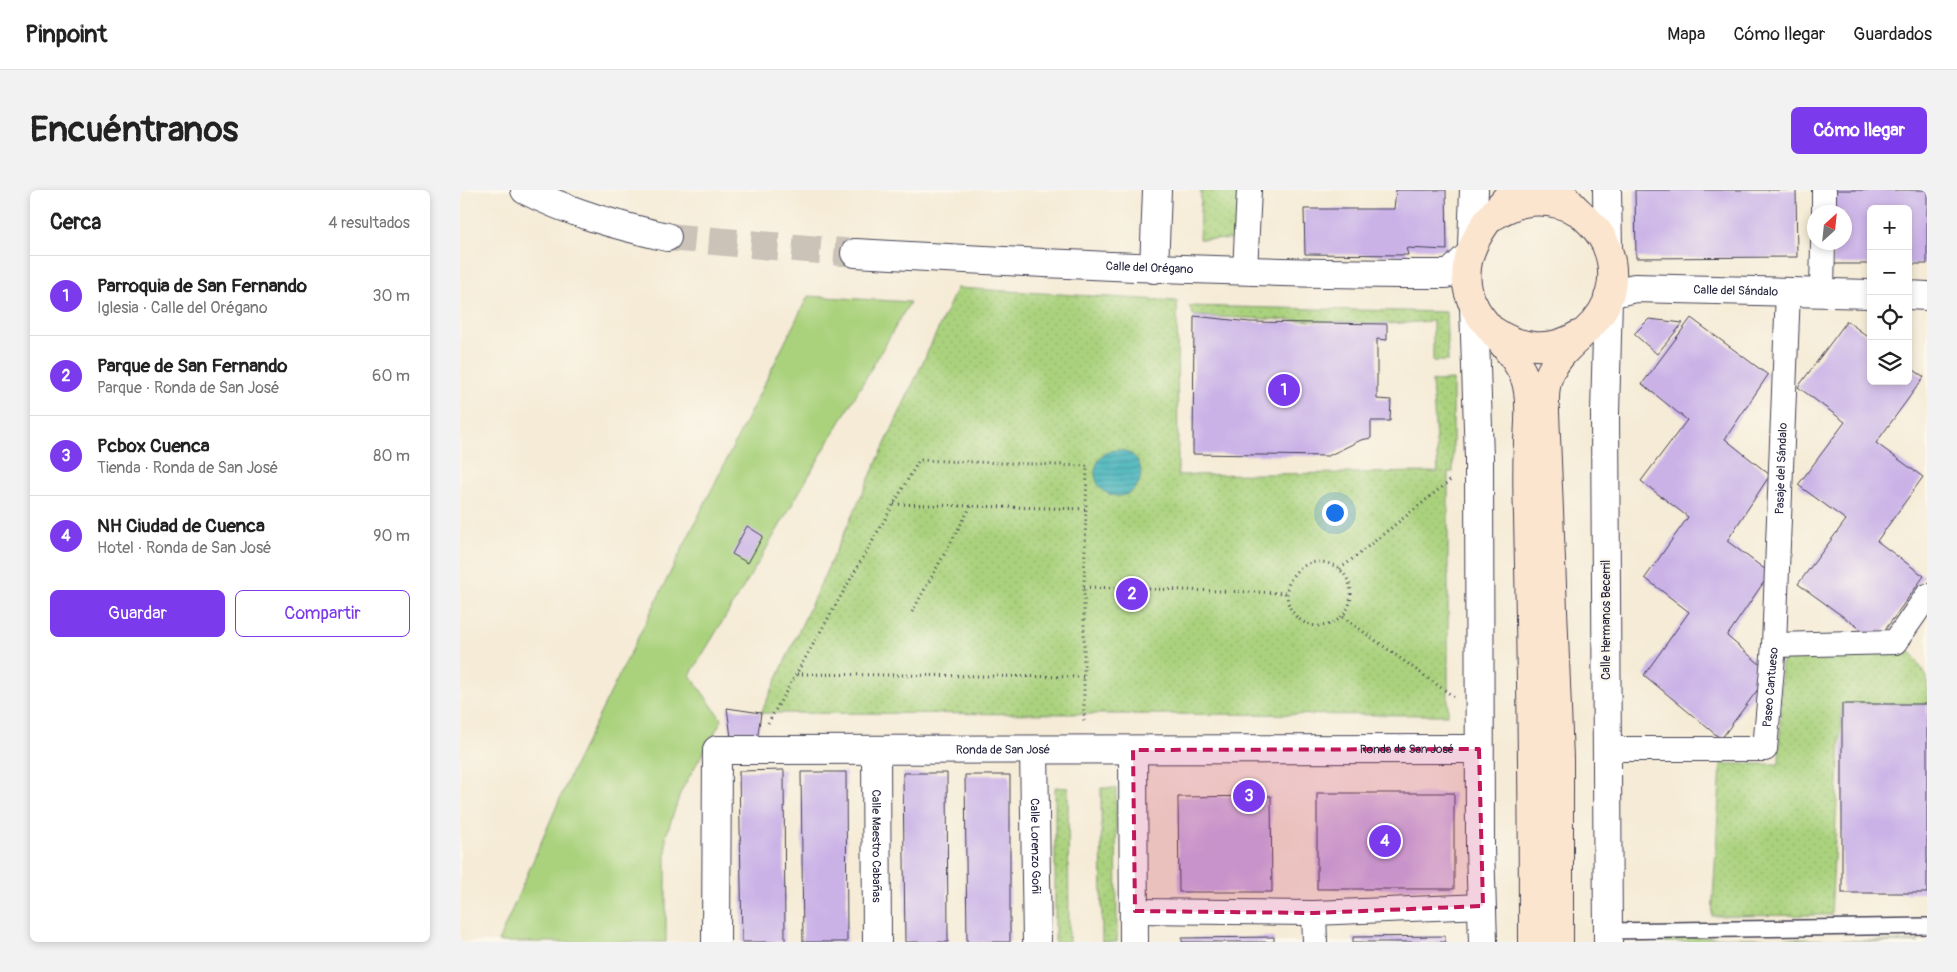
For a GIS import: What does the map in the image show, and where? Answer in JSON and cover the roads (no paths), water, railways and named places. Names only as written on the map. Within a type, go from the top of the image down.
[{"type":"main road","points":[[1514,190],[1496,209],[1475,242],[1466,276],[1477,309],[1510,353],[1527,383],[1530,404],[1528,515],[1533,762],[1533,942]]},
{"type":"main road","name":"Calle Hermanos Becerril","points":[[1559,942],[1559,758],[1545,412],[1547,381],[1564,350],[1600,314],[1608,298],[1612,279],[1610,255],[1598,230],[1560,190]]},
{"type":"main road","name":"Calle Hermanos Becerril","points":[[1475,242],[1497,214],[1512,206],[1535,201],[1559,204],[1581,214]]},
{"type":"main road","name":"Calle Hermanos Becerril","points":[[1477,309],[1505,338],[1527,346],[1538,347],[1561,344],[1582,334]]},
{"type":"street","points":[[526,190],[585,215],[620,226],[667,237]]},
{"type":"street","points":[[1154,269],[1157,190]]},
{"type":"street","points":[[1245,272],[1249,190]]},
{"type":"street","points":[[1474,190],[1475,242],[1452,272],[1446,274],[1477,309],[1479,749],[1483,942]]},
{"type":"street","name":"Calle Hermanos Becerril","points":[[1607,190],[1610,255]]},
{"type":"street","points":[[1824,190],[1824,205]]},
{"type":"street","points":[[1822,292],[1823,250]]},
{"type":"street","name":"Calle del Orégano","points":[[855,253],[1154,269],[1446,274]]},
{"type":"street","name":"Calle del Sándalo","points":[[1610,255],[1619,271],[1630,280],[1650,289],[1867,294]]},
{"type":"street","points":[[1608,298],[1625,289],[1650,289]]},
{"type":"street","name":"Pasaje del Sándalo","points":[[1774,645],[1788,291]]},
{"type":"street","points":[[1912,295],[1927,296]]},
{"type":"street","name":"Calle Hermanos Becerril","points":[[1608,298],[1605,413],[1608,936]]},
{"type":"street","name":"Paseo Cantueso","points":[[1607,749],[1765,749],[1774,645],[1896,642],[1927,596]]},
{"type":"street","name":"Ronda de San José","points":[[716,942],[717,750],[1479,749]]},
{"type":"street","name":"Calle Maestro Cabañas","points":[[876,750],[877,942]]},
{"type":"street","name":"Calle Lorenzo Goñi","points":[[1034,750],[1037,942]]},
{"type":"street","points":[[1133,750],[1134,942]]},
{"type":"street","points":[[1135,912],[1314,913],[1483,906]]},
{"type":"street","points":[[1314,913],[1315,942]]},
{"type":"lane","points":[[1608,936],[1927,926]]},
{"type":"water","points":[[1123,450],[1135,456],[1140,464],[1140,482],[1135,490],[1127,495],[1113,496],[1101,490],[1096,482],[1095,468],[1101,456],[1109,451]]},
{"type":"tunnel","points":[[667,237],[855,253]]},
{"type":"place","name":"Parroquia de San Fernando","points":[[1284,390]]},
{"type":"place","name":"Parque de San Fernando","points":[[1132,594]]},
{"type":"place","name":"Pcbox Cuenca","points":[[1249,796]]},
{"type":"place","name":"NH Ciudad de Cuenca","points":[[1385,841]]}]
